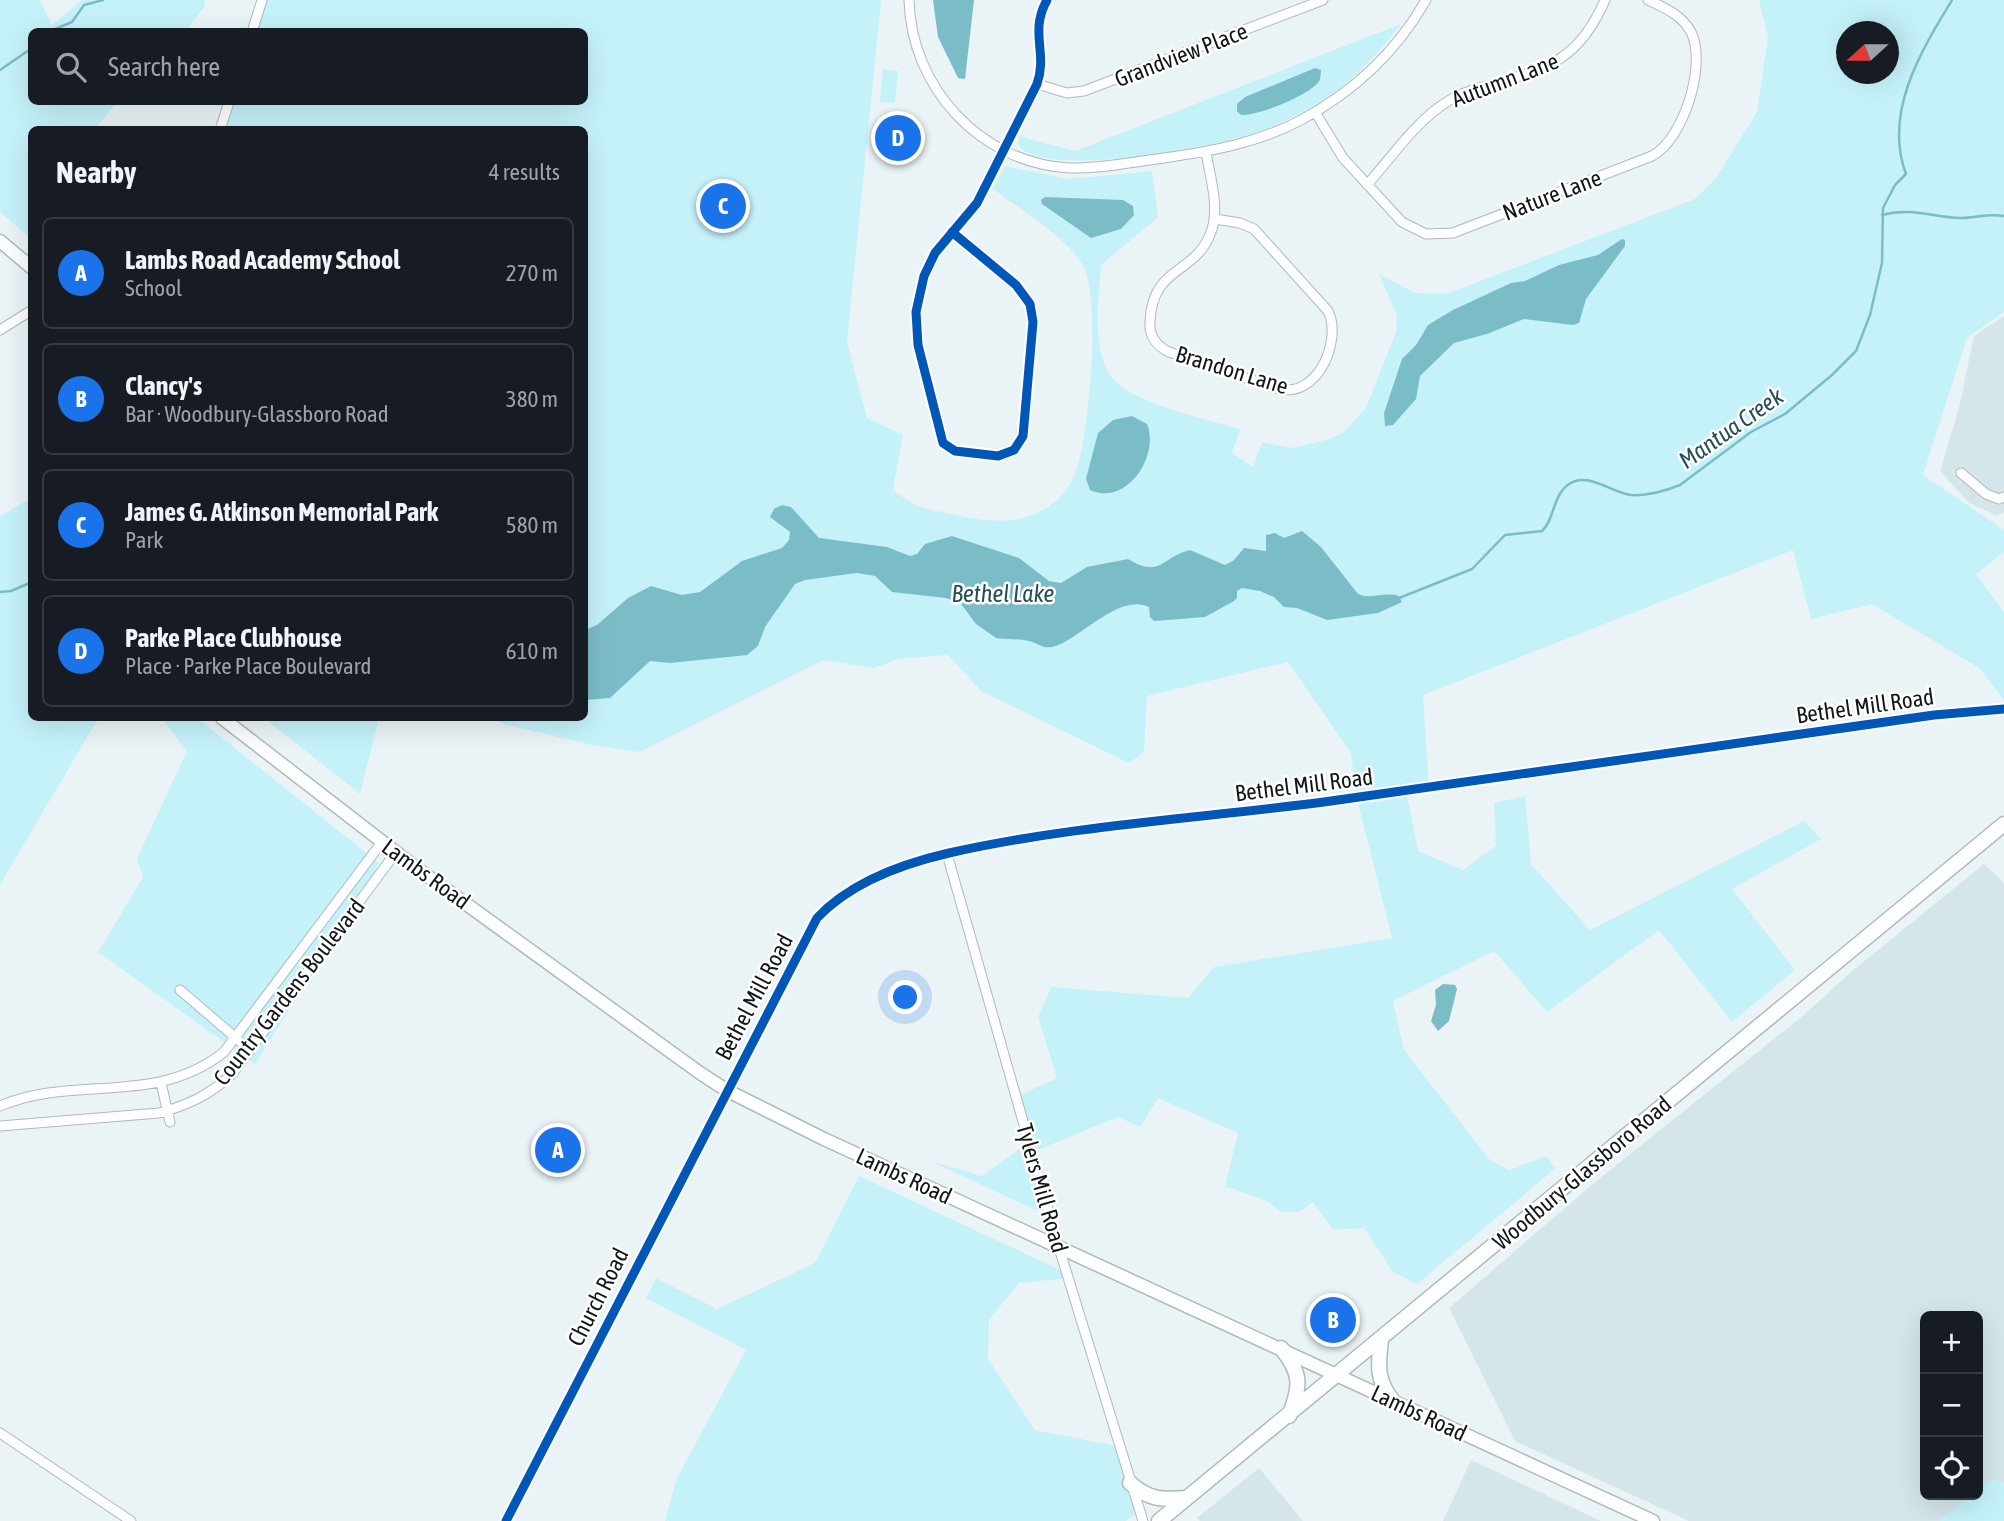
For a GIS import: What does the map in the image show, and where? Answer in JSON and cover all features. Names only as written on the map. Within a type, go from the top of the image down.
[{"type":"main road","points":[[0,241],[28,265]]},
{"type":"main road","name":"Lambs Road","points":[[226,721],[382,842],[726,1090],[1059,1248],[1653,1521]]},
{"type":"main road","name":"Woodbury-Glassboro Road","points":[[1159,1521],[1289,1418],[2004,824]]},
{"type":"main road","points":[[1381,1340],[1377,1372],[1383,1388],[1393,1401]]},
{"type":"main road","points":[[1281,1348],[1294,1364],[1300,1381],[1289,1418]]},
{"type":"main road","points":[[1130,1483],[1147,1497],[1160,1500],[1188,1498]]},
{"type":"street","points":[[253,28],[262,0]]},
{"type":"street","points":[[909,0],[915,43],[935,89],[970,129],[1004,151],[1038,163],[1080,168],[1206,152],[1266,136],[1315,112],[1373,68],[1401,36],[1426,0]]},
{"type":"street","points":[[952,232],[1016,285],[1033,313],[1023,436],[1014,450],[1002,455],[951,449],[943,443],[937,430],[918,345],[916,312],[928,269],[939,247],[952,232],[975,208],[1037,84],[1041,64],[1037,29],[1047,0]]},
{"type":"street","name":"Grandview Place","points":[[1037,84],[1067,93],[1084,91],[1323,0]]},
{"type":"street","name":"Autumn Lane","points":[[1367,185],[1430,115],[1447,101],[1465,92],[1540,70],[1566,57],[1586,36],[1605,0]]},
{"type":"street","name":"Nature Lane","points":[[1315,112],[1343,159],[1410,228],[1426,234],[1444,235],[1661,150],[1681,124],[1695,72],[1696,53],[1693,38],[1683,20],[1648,0]]},
{"type":"street","points":[[221,126],[228,105]]},
{"type":"street","points":[[1206,152],[1215,219]]},
{"type":"street","name":"Brandon Lane","points":[[1215,219],[1240,222],[1254,229],[1328,310],[1333,323],[1332,336],[1318,376],[1304,388],[1290,391],[1275,388],[1169,352],[1153,337],[1149,324],[1154,294],[1162,283],[1202,249],[1215,219]]},
{"type":"street","points":[[0,330],[28,312]]},
{"type":"street","points":[[1961,473],[1986,494],[1999,499],[2004,497]]},
{"type":"street","name":"Bethel Mill Road","points":[[726,1090],[817,918],[832,902],[856,886],[947,854],[1038,837],[1381,794],[1921,717],[2004,709]]},
{"type":"street","name":"Country Gardens Boulevard","points":[[0,1106],[31,1094],[161,1083],[181,1078],[212,1062],[235,1038],[382,842]]},
{"type":"street","name":"Country Gardens Boulevard","points":[[0,1126],[167,1111],[213,1092],[232,1074],[396,852]]},
{"type":"street","name":"Tylers Mill Road","points":[[947,854],[1059,1248],[1143,1521]]},
{"type":"street","points":[[180,990],[250,1050]]},
{"type":"street","points":[[161,1083],[170,1122]]},
{"type":"street","name":"Church Road","points":[[506,1521],[726,1090]]},
{"type":"street","points":[[0,1433],[131,1521]]},
{"type":"shaded area","points":[[0,0],[40,0],[52,25],[82,0],[204,0],[205,6],[187,28],[28,28],[28,105],[115,105],[97,126],[28,126],[28,236],[0,212]]},
{"type":"shaded area","points":[[263,0],[881,0],[847,342],[867,418],[903,435],[893,489],[910,502],[927,509],[1002,521],[1024,518],[1046,508],[1062,495],[1074,477],[1085,431],[1092,339],[1092,310],[1084,268],[1056,235],[992,188],[1005,166],[1069,179],[1152,171],[1158,217],[1101,265],[1097,322],[1104,362],[1114,380],[1139,397],[1240,429],[1232,453],[1253,467],[1262,442],[1293,448],[1326,440],[1343,433],[1366,408],[1396,332],[1397,316],[1379,274],[1415,293],[1446,294],[1695,199],[1716,178],[1757,112],[1768,37],[1759,0],[2004,0],[2004,312],[1967,338],[1923,475],[2004,530],[2004,552],[1976,574],[2004,612],[2004,700],[1979,668],[1872,604],[1811,619],[1793,550],[1423,695],[1429,785],[1406,790],[1418,851],[1463,870],[1496,846],[1494,803],[1525,796],[1531,864],[1590,930],[1804,821],[1821,839],[1732,889],[1795,970],[1732,1022],[1659,930],[1547,1012],[1494,951],[1393,1001],[1404,1050],[1490,1160],[1509,1170],[1546,1156],[1556,1168],[1417,1284],[1393,1272],[1364,1228],[1333,1230],[1313,1202],[1299,1212],[1280,1212],[1269,1202],[1225,1186],[1238,1133],[1158,1098],[1140,1127],[1118,1117],[1033,1152],[1053,1218],[930,1161],[982,1176],[1029,1142],[1016,1097],[1057,1078],[1038,1017],[1051,987],[1188,998],[1214,967],[1392,938],[1357,799],[1351,753],[1288,662],[1147,696],[1144,752],[1129,763],[981,691],[948,655],[898,659],[874,668],[824,660],[640,752],[597,746],[498,721],[588,721],[588,126],[225,126],[232,105],[588,105],[588,28],[255,28]]},
{"type":"shaded area","points":[[1401,24],[1349,81],[1296,115],[1256,133],[1165,152],[1093,160],[1061,160],[1035,155],[1019,146],[1019,136],[1075,151]]},
{"type":"shaded area","points":[[883,69],[898,71],[895,103],[880,102]]},
{"type":"shaded area","points":[[2004,316],[2004,512],[1997,516],[1969,503],[1940,471],[1959,408],[1974,336]]},
{"type":"shaded area","points":[[28,500],[28,721],[98,721],[0,885],[0,516]]},
{"type":"shaded area","points":[[164,721],[201,721],[379,863],[349,916],[255,1064],[98,952],[143,877],[137,858],[187,751]]},
{"type":"shaded area","points":[[268,721],[378,721],[360,794]]},
{"type":"shaded area","points":[[1984,864],[2004,883],[2004,1483],[1990,1479],[1983,1485],[1983,1311],[1920,1311],[1920,1500],[1965,1500],[1939,1521],[1689,1521],[1515,1441],[1449,1308],[1594,1183],[1805,1014],[1851,972]]},
{"type":"shaded area","points":[[859,1176],[1069,1274],[1070,1278],[1019,1283],[989,1320],[988,1359],[1035,1430],[1121,1447],[1140,1510],[1126,1521],[665,1521],[676,1480],[746,1350],[646,1298],[656,1278],[717,1309],[815,1263]]},
{"type":"shaded area","points":[[1471,1460],[1601,1521],[1443,1521]]},
{"type":"shaded area","points":[[1259,1468],[1303,1521],[1200,1521],[1197,1518]]},
{"type":"shaded area","points":[[1990,1479],[2004,1483],[2004,1521],[1939,1521],[1965,1500],[1983,1500],[1983,1485]]},
{"type":"water","points":[[933,0],[974,0],[965,79],[958,78],[938,37]]},
{"type":"water","points":[[1315,68],[1321,70],[1320,80],[1296,98],[1249,114],[1241,115],[1237,111],[1237,104],[1245,97]]},
{"type":"water","points":[[1045,197],[1123,200],[1133,206],[1134,215],[1121,229],[1091,238],[1042,204],[1041,200]]},
{"type":"water","points":[[1622,239],[1625,240],[1625,246],[1586,299],[1579,323],[1573,325],[1524,319],[1487,334],[1454,343],[1420,376],[1416,399],[1393,425],[1385,426],[1384,413],[1402,359],[1416,345],[1428,325],[1511,283],[1525,281],[1559,265],[1598,255]]},
{"type":"water","points":[[1132,416],[1147,424],[1149,450],[1144,463],[1128,485],[1116,491],[1104,493],[1090,490],[1086,479],[1098,433],[1113,420]]},
{"type":"water","name":"Bethel Lake","points":[[782,505],[791,507],[819,538],[887,547],[910,556],[917,554],[925,544],[952,536],[1019,558],[1049,581],[1061,583],[1087,567],[1128,559],[1139,565],[1154,567],[1190,550],[1225,565],[1233,561],[1244,548],[1266,551],[1266,535],[1275,533],[1284,538],[1302,531],[1321,547],[1358,594],[1389,594],[1399,596],[1402,602],[1378,613],[1327,620],[1297,608],[1284,607],[1274,597],[1260,591],[1242,588],[1237,591],[1234,601],[1205,617],[1154,621],[1150,617],[1149,607],[1137,604],[1125,606],[1112,611],[1063,643],[1046,647],[1028,641],[996,638],[976,624],[961,604],[946,598],[892,592],[875,576],[857,573],[805,580],[795,584],[765,627],[758,646],[747,655],[670,663],[650,661],[610,698],[588,700],[588,629],[597,625],[628,598],[651,586],[682,595],[700,592],[742,561],[782,548],[789,540],[790,532],[770,517],[774,509]]},
{"type":"water","points":[[1443,984],[1455,985],[1457,989],[1449,1021],[1438,1031],[1431,1021],[1436,1005],[1435,990]]},
{"type":"waterway","points":[[58,28],[72,22],[84,5],[103,0]]},
{"type":"waterway","name":"Mantua Creek","points":[[1399,598],[1472,569],[1505,535],[1542,531],[1563,489],[1576,481],[1592,481],[1631,495],[1656,493],[1680,485],[1751,432],[1785,414],[1856,351],[1870,315],[1882,263],[1883,208],[1895,185],[1906,174],[1900,151],[1902,106],[1918,61],[1952,0]]},
{"type":"waterway","points":[[0,70],[28,51]]},
{"type":"waterway","points":[[1882,215],[1902,212],[1960,218],[2004,216]]},
{"type":"waterway","name":"Mantua Creek","points":[[0,592],[11,591],[28,584]]},
{"type":"cycle path","points":[[952,232],[1016,285],[1030,304],[1033,322],[1023,436],[1014,450],[998,456],[955,451],[943,443],[918,345],[916,312],[924,276],[935,253],[977,203],[1037,84],[1041,62],[1039,22],[1047,0]]},
{"type":"cycle path","points":[[506,1521],[817,918],[830,905],[861,885],[895,869],[931,857],[1043,835],[1331,801],[1934,715],[2004,709]]},
{"type":"place","name":"Parke Place Clubhouse","points":[[898,138]]},
{"type":"place","name":"James G. Atkinson Memorial Park","points":[[723,206]]},
{"type":"place","name":"Lambs Road Academy School","points":[[558,1150]]},
{"type":"place","name":"Clancy's","points":[[1333,1320]]}]
